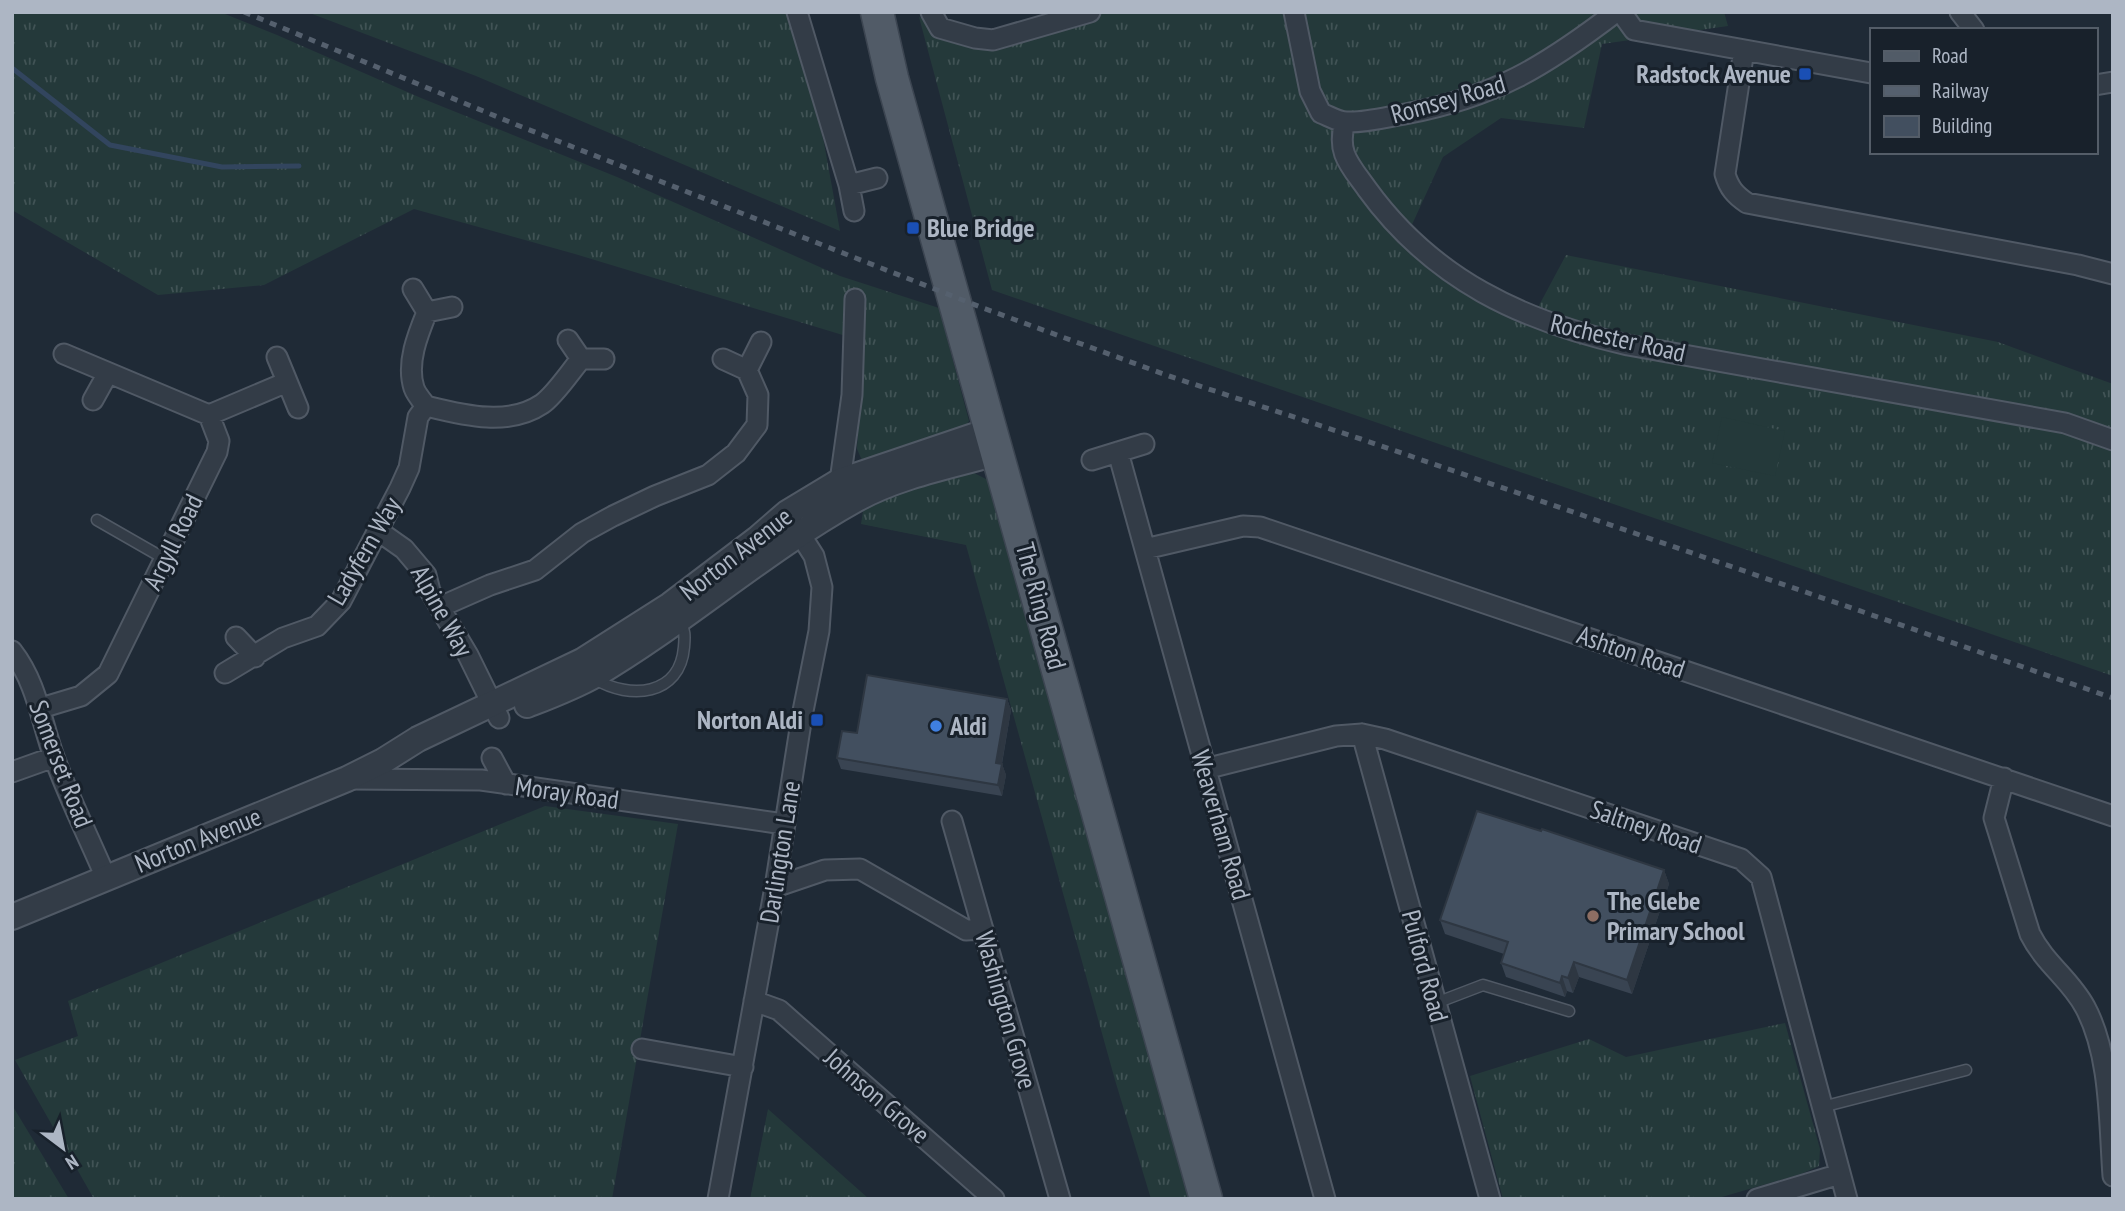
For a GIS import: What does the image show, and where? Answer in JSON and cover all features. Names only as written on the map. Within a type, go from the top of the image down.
[{"type":"main road","name":"The Ring Road","points":[[877,12],[892,78],[1206,1199]]},
{"type":"street","points":[[797,12],[849,185],[853,211]]},
{"type":"street","points":[[931,12],[940,27],[975,38],[993,40],[1090,12]]},
{"type":"street","points":[[1294,12],[1310,90],[1321,113],[1345,122]]},
{"type":"street","points":[[1618,12],[1634,30],[1870,74]]},
{"type":"street","name":"Romsey Road","points":[[1345,122],[1433,108],[1510,83],[1545,63],[1618,12]]},
{"type":"street","points":[[1961,12],[1973,28]]},
{"type":"street","points":[[1744,50],[1725,174],[1737,197],[1747,203],[2078,265],[2113,275]]},
{"type":"street","name":"Rochester Road","points":[[1345,122],[1340,138],[1343,151],[1352,168],[1398,227],[1458,278],[1530,316],[1576,333],[1628,345],[2066,424],[2113,440]]},
{"type":"street","points":[[849,185],[877,178]]},
{"type":"street","points":[[413,289],[427,312]]},
{"type":"street","points":[[848,490],[855,299]]},
{"type":"street","points":[[427,312],[452,307]]},
{"type":"street","points":[[427,312],[418,334],[410,370],[414,390],[426,406],[479,417],[521,415],[544,403],[581,359],[604,359]]},
{"type":"street","points":[[568,340],[581,359]]},
{"type":"street","points":[[747,370],[761,342]]},
{"type":"street","points":[[64,354],[209,415],[287,382]]},
{"type":"street","points":[[278,357],[298,408]]},
{"type":"street","points":[[440,607],[490,585],[535,570],[582,533],[655,496],[708,475],[736,453],[757,425],[758,395],[747,370],[723,359]]},
{"type":"street","points":[[93,400],[108,373]]},
{"type":"street","name":"Ladyfern Way","points":[[225,673],[283,638],[317,626],[341,601],[409,468],[418,417],[426,406]]},
{"type":"street","name":"Argyll Road","points":[[41,708],[81,696],[108,674],[217,452],[219,442],[209,415]]},
{"type":"street","name":"Norton Avenue","points":[[675,613],[787,513],[994,441]]},
{"type":"street","points":[[1092,460],[1144,444]]},
{"type":"street","name":"Weaverham Road","points":[[1118,452],[1325,1199]]},
{"type":"street","name":"Norton Avenue","points":[[12,917],[348,779],[418,739],[496,711],[587,669],[801,534],[848,490]]},
{"type":"street","name":"Darlington Lane","points":[[718,1199],[819,631],[822,587],[814,556],[787,513]]},
{"type":"street","name":"Ashton Road","points":[[1145,549],[1243,526],[1261,527],[2113,816]]},
{"type":"street","name":"Alpine Way","points":[[377,530],[404,549],[426,575],[430,591],[496,711]]},
{"type":"street","points":[[236,637],[255,657]]},
{"type":"street","name":"Somerset Road","points":[[12,651],[26,672],[41,708],[54,757],[106,878]]},
{"type":"street","name":"Saltney Road","points":[[1205,769],[1336,736],[1362,734],[1398,743],[1741,859],[1761,877],[1847,1199]]},
{"type":"street","name":"Pulford Road","points":[[1362,734],[1490,1199]]},
{"type":"street","points":[[12,772],[54,757]]},
{"type":"street","points":[[492,758],[506,784]]},
{"type":"street","points":[[2004,778],[1994,818],[2030,934],[2039,952],[2077,994],[2086,1009],[2097,1039],[2107,1087],[2113,1176]]},
{"type":"street","name":"Moray Road","points":[[348,779],[481,780],[784,824]]},
{"type":"street","name":"Washington Grove","points":[[952,821],[1060,1199]]},
{"type":"street","points":[[775,887],[825,870],[860,869],[966,930],[983,929]]},
{"type":"street","name":"Johnson Grove","points":[[754,1001],[779,1010],[994,1199]]},
{"type":"street","points":[[642,1048],[743,1067]]},
{"type":"street","points":[[1757,1199],[1840,1174]]},
{"type":"lane","points":[[97,520],[165,559]]},
{"type":"lane","points":[[587,669],[607,686],[628,692],[654,690],[670,681],[683,659],[686,631],[675,613]]},
{"type":"lane","points":[[1435,1003],[1483,985],[1569,1011]]},
{"type":"lane","points":[[1822,1107],[1966,1070]]},
{"type":"green space","points":[[12,12],[220,12],[421,98],[617,177],[840,276],[939,308],[969,421],[959,436],[864,465],[857,449],[864,334],[846,336],[575,254],[414,209],[264,285],[158,295],[12,210]]},
{"type":"green space","points":[[307,12],[791,12],[824,143],[840,231],[476,76]]},
{"type":"green space","points":[[1072,12],[1724,12],[1728,26],[1602,44],[1584,128],[1501,118],[1443,157],[1404,242],[1536,311],[1566,255],[1998,342],[2113,384],[2113,676],[992,290],[919,17],[977,38]]},
{"type":"green space","points":[[1722,417],[1785,431],[1775,476],[1712,463]]},
{"type":"green space","points":[[972,472],[990,481],[1196,1199],[1151,1199],[1115,1080],[966,545],[861,524],[864,505],[922,482]]},
{"type":"green space","points":[[545,806],[678,824],[612,1199],[94,1199],[15,1060],[78,1036],[68,1001]]},
{"type":"green space","points":[[1785,1023],[1820,1149],[1819,1166],[1801,1174],[1715,1199],[1503,1199],[1470,1076],[1589,1039],[1626,1057]]},
{"type":"green space","points":[[12,1105],[69,1199],[12,1199]]},
{"type":"green space","points":[[768,1109],[869,1199],[750,1199]]},
{"type":"building","name":"Aldi","points":[[867,675],[1007,699],[996,763],[1002,764],[998,785],[837,758],[842,731],[857,733]]},
{"type":"building","points":[[1477,811],[1541,831],[1542,829],[1664,870],[1627,980],[1574,962],[1568,978],[1562,976],[1560,983],[1501,963],[1508,942],[1440,920]]},
{"type":"waterway","points":[[12,68],[110,145],[222,167],[299,166]]},
{"type":"railway","points":[[244,12],[517,125],[983,308],[1169,376],[1361,439],[2113,698]]},
{"type":"place","name":"Radstock Avenue","points":[[1805,74]]},
{"type":"place","name":"Blue Bridge","points":[[913,228]]},
{"type":"place","name":"Norton Aldi","points":[[817,720]]},
{"type":"place","name":"Aldi","points":[[936,726]]},
{"type":"place","name":"The Glebe Primary School","points":[[1593,916]]}]
